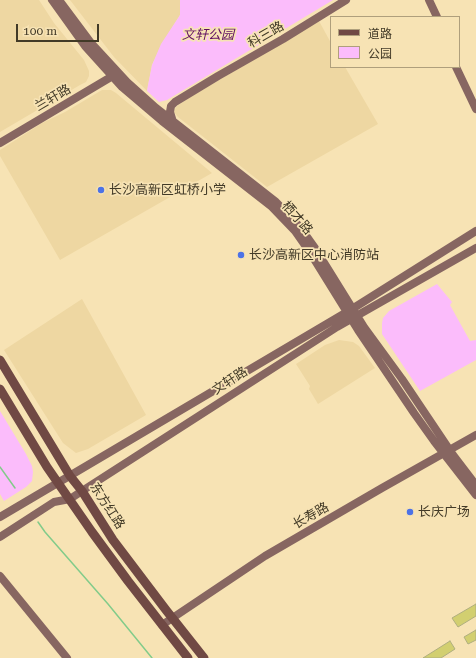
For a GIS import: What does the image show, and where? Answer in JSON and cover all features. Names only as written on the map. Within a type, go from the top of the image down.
[{"type":"main road","name":"栖才路","points":[[52,0],[85,46],[148,110],[253,191],[277,212],[302,241],[352,314],[402,379],[476,495]]},
{"type":"main road","name":"栖才路","points":[[59,0],[114,74],[258,188],[293,219],[310,241],[352,314]]},
{"type":"main road","name":"科三路","points":[[155,107],[167,105],[217,74],[282,38],[341,0]]},
{"type":"main road","name":"科三路","points":[[174,123],[170,112],[171,106],[175,102],[283,39],[346,0]]},
{"type":"main road","points":[[426,0],[434,16]]},
{"type":"main road","points":[[429,0],[437,16]]},
{"type":"main road","points":[[460,67],[476,102]]},
{"type":"main road","points":[[456,68],[476,109]]},
{"type":"main road","name":"兰轩路","points":[[0,140],[114,74]]},
{"type":"main road","name":"兰轩路","points":[[0,143],[114,74]]},
{"type":"main road","name":"文轩路","points":[[0,537],[54,502],[70,499],[337,327],[352,314],[476,231]]},
{"type":"main road","name":"文轩路","points":[[0,518],[70,476],[352,314],[476,248]]},
{"type":"main road","name":"东方红路","points":[[0,360],[70,476],[82,491],[113,540],[204,658]]},
{"type":"main road","name":"东方红路","points":[[0,389],[47,467],[92,532],[188,658]]},
{"type":"main road","name":"长寿路","points":[[163,626],[267,558],[476,436]]},
{"type":"main road","name":"栖才路","points":[[448,453],[476,485]]},
{"type":"main road","points":[[0,576],[67,658]]},
{"type":"shaded area","points":[[0,0],[39,0],[54,23],[84,60],[89,71],[89,76],[86,82],[0,132]]},
{"type":"shaded area","points":[[70,0],[180,0],[180,15],[162,44],[152,65],[147,91],[114,57]]},
{"type":"shaded area","points":[[319,21],[330,41],[330,68],[346,68],[378,124],[267,187],[178,117],[174,112],[177,106]]},
{"type":"shaded area","name":"长沙高新区虹桥小学","points":[[102,90],[111,90],[116,93],[212,173],[60,260],[0,156],[0,150],[42,123],[65,112]]},
{"type":"shaded area","points":[[82,299],[146,415],[88,449],[76,453],[63,443],[4,350]]},
{"type":"shaded area","points":[[339,340],[353,342],[359,346],[375,368],[318,404],[309,389],[310,386],[296,364],[325,345]]},
{"type":"green space","name":"文轩公园","points":[[180,0],[333,0],[167,100],[159,102],[147,91],[152,65],[161,44],[180,15]]},
{"type":"green space","points":[[437,284],[452,302],[450,305],[470,341],[476,340],[476,360],[420,391],[382,334],[382,323],[383,318],[389,311]]},
{"type":"green space","points":[[0,411],[26,454],[32,466],[33,472],[32,481],[26,487],[4,501],[0,494]]},
{"type":"building","points":[[476,604],[476,616],[458,627],[452,618]]},
{"type":"building","points":[[476,630],[476,640],[468,644],[464,637]]},
{"type":"building","points":[[450,641],[455,649],[441,658],[423,658]]},
{"type":"waterway","points":[[0,467],[15,488]]},
{"type":"waterway","points":[[38,522],[152,658]]},
{"type":"place","name":"长沙高新区虹桥小学","points":[[101,190]]},
{"type":"place","name":"长沙高新区中心消防站","points":[[241,255]]},
{"type":"place","name":"长庆广场","points":[[410,512]]}]
